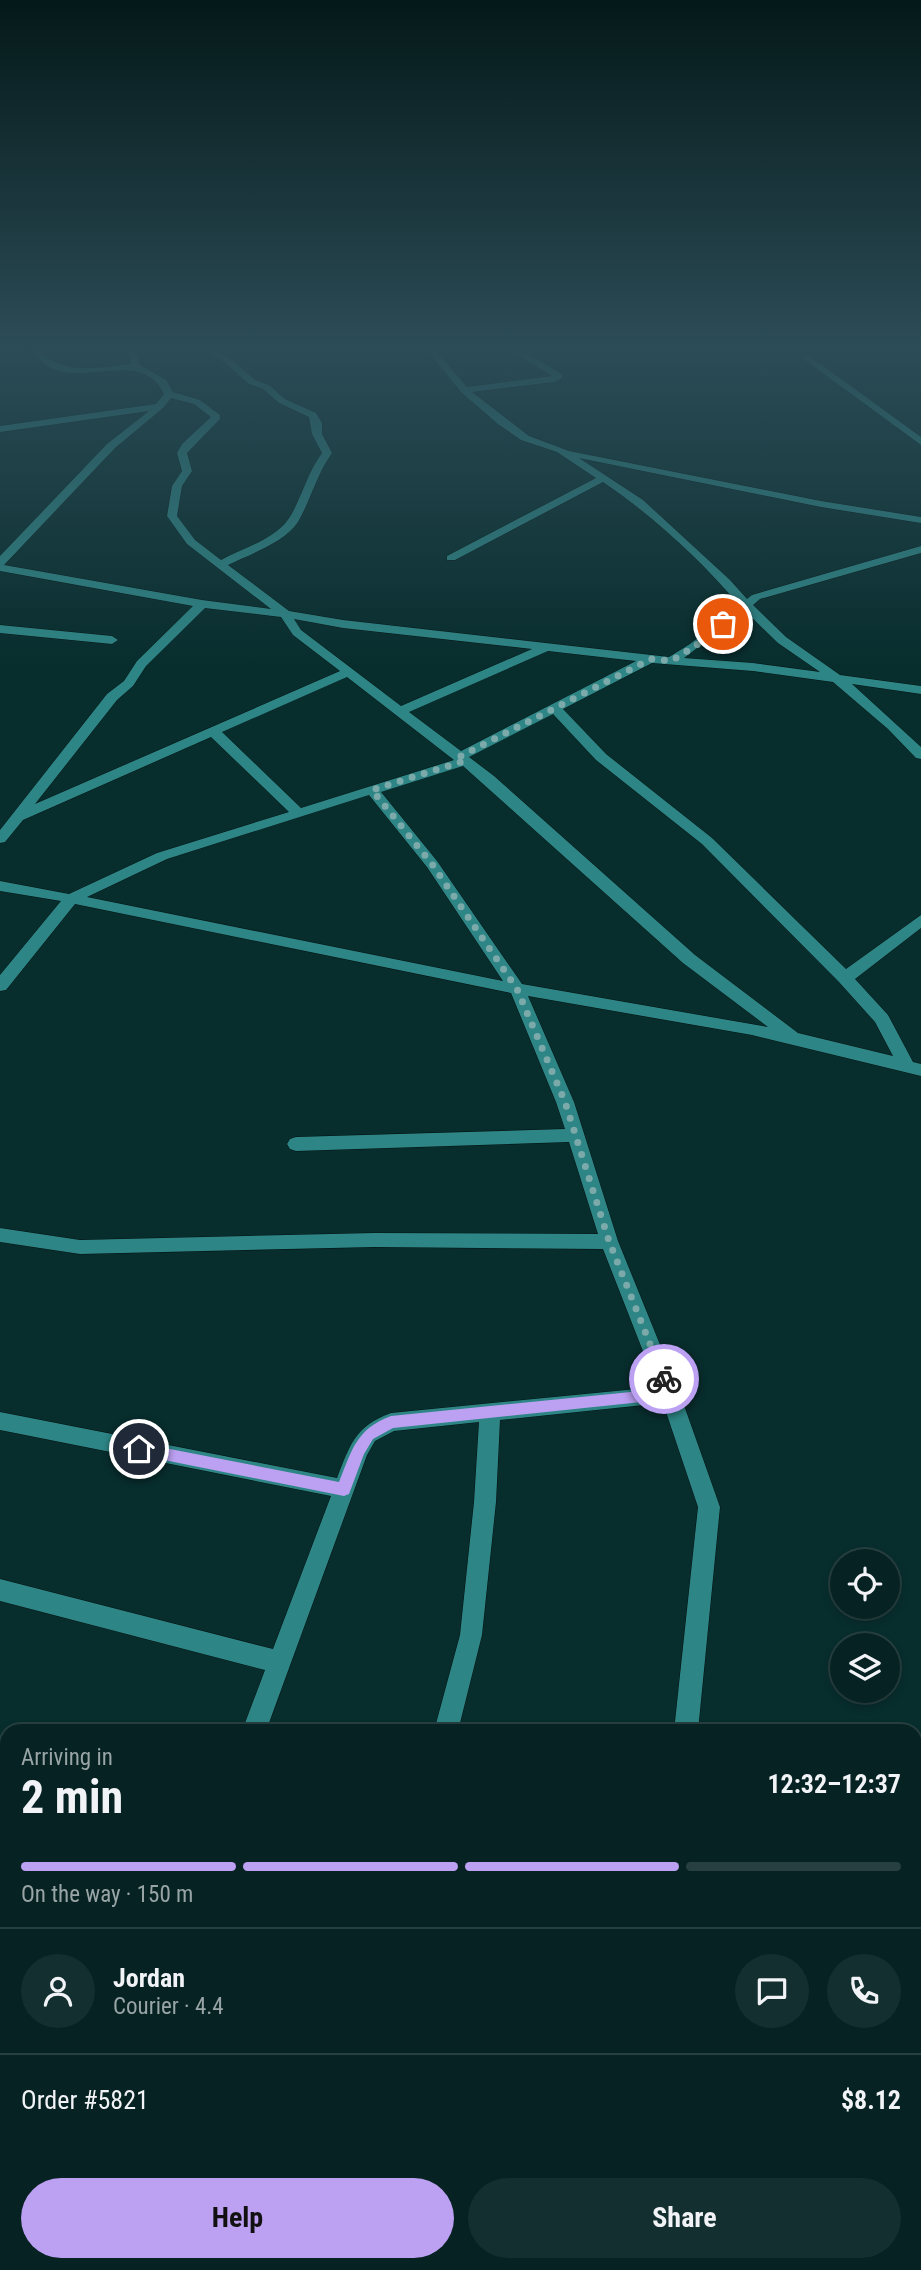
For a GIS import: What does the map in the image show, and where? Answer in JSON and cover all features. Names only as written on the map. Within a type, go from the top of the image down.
[{"type":"street","points":[[0,565],[102,456]]},
{"type":"street","points":[[184,456],[187,471],[177,486],[172,516],[191,542],[285,614],[297,632],[461,759],[599,876],[689,959],[792,1037]]},
{"type":"street","points":[[222,564],[272,538],[292,522],[315,469],[326,456]]},
{"type":"street","points":[[570,456],[639,502],[726,582],[745,605],[782,640],[839,680],[921,755]]},
{"type":"street","points":[[589,456],[821,504],[921,520]]},
{"type":"street","points":[[622,463],[633,481],[639,502]]},
{"type":"street","points":[[452,558],[603,478]]},
{"type":"street","points":[[671,661],[694,647],[756,597],[920,550]]},
{"type":"street","points":[[0,565],[202,604],[379,629],[651,659],[753,667],[921,690]]},
{"type":"street","points":[[0,839],[111,697],[129,683],[141,664],[202,604]]},
{"type":"street","points":[[0,629],[112,640]]},
{"type":"street","points":[[400,711],[548,647]]},
{"type":"street","points":[[0,986],[72,898],[162,856],[461,759],[651,659]]},
{"type":"street","points":[[17,817],[348,672]]},
{"type":"street","points":[[555,708],[601,757],[707,841],[845,978],[883,1019],[914,1067]]},
{"type":"street","points":[[213,731],[299,813]]},
{"type":"street","points":[[372,790],[432,864],[517,989],[565,1102],[609,1241],[670,1394],[709,1507],[688,1724]]},
{"type":"street","points":[[0,886],[72,898],[364,961],[792,1037],[914,1067]]},
{"type":"street","points":[[845,978],[921,920]]},
{"type":"street","points":[[296,1144],[575,1135]]},
{"type":"street","points":[[0,1235],[80,1247],[374,1240],[525,1239],[562,1243],[609,1241]]},
{"type":"street","points":[[257,1724],[358,1451],[368,1435],[391,1422],[670,1394]]},
{"type":"street","points":[[448,1724],[471,1635],[485,1502],[490,1412]]},
{"type":"street","points":[[0,1421],[344,1489]]},
{"type":"street","points":[[0,1590],[280,1662]]},
{"type":"way so far","points":[[664,1379],[609,1241],[565,1102],[517,989],[432,864],[372,790],[464,761],[459,757],[651,659],[671,661],[723,624]]},
{"type":"route","points":[[139,1449],[344,1489],[358,1451],[368,1435],[391,1422],[670,1394],[664,1379]]}]
